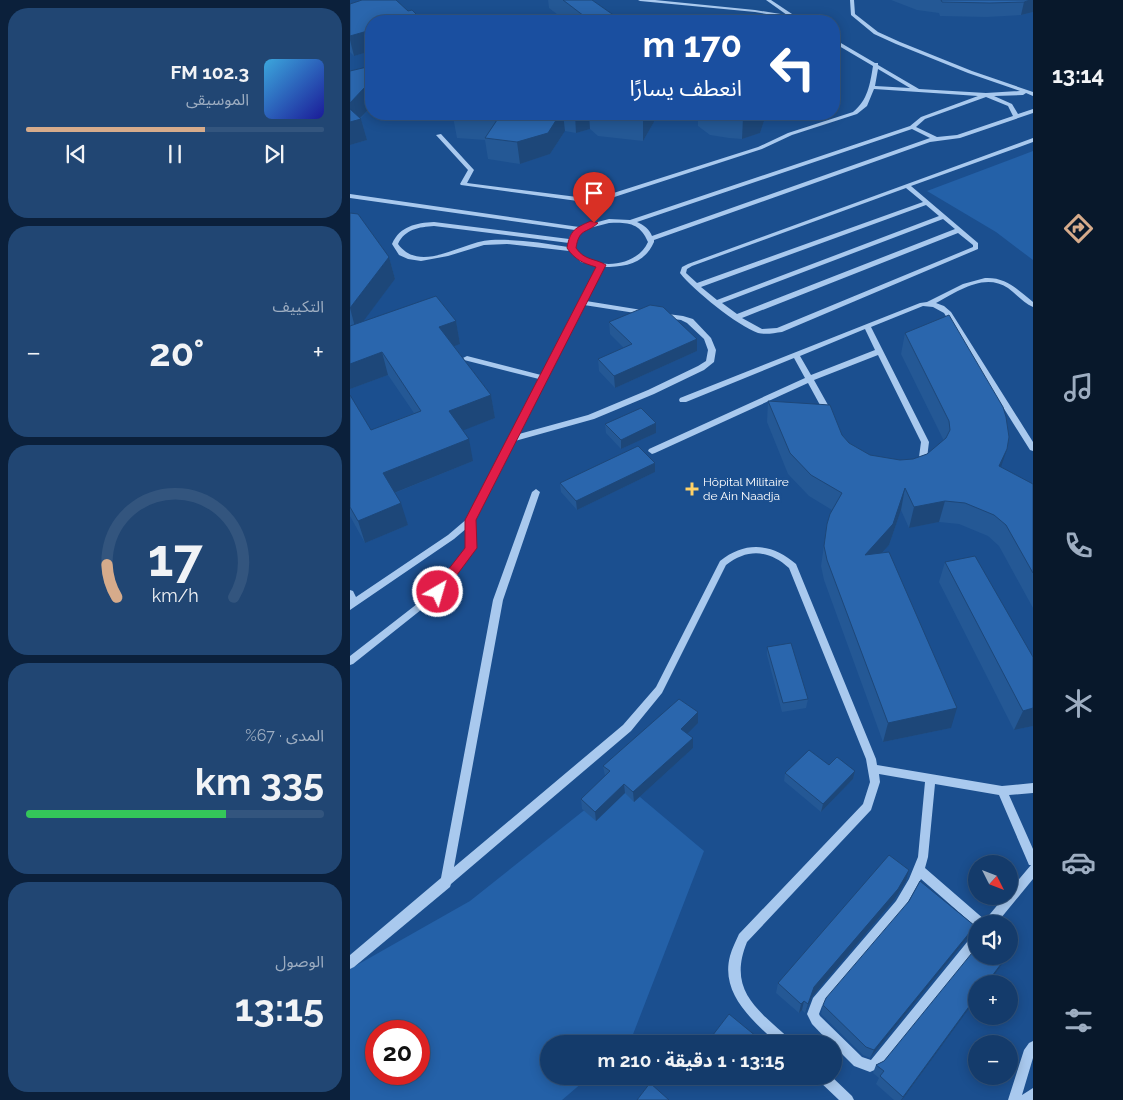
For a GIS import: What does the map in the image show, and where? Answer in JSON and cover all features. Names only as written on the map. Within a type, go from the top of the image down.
[{"type":"lane","points":[[640,0],[755,11],[772,15]]},
{"type":"lane","points":[[852,0],[853,14],[876,33],[970,72],[1030,93]]},
{"type":"lane","points":[[755,11],[769,1],[789,15]]},
{"type":"lane","points":[[840,44],[919,91]]},
{"type":"lane","points":[[840,118],[855,113],[864,106],[872,87],[876,64]]},
{"type":"lane","points":[[872,87],[986,96],[1030,93]]},
{"type":"lane","points":[[630,222],[912,126],[923,118],[986,96],[1010,105],[1016,117]]},
{"type":"lane","points":[[650,239],[920,143],[958,137],[1033,111]]},
{"type":"lane","points":[[439,135],[471,170],[464,184],[585,200],[602,199],[760,148],[790,134],[833,120]]},
{"type":"lane","points":[[912,126],[936,139]]},
{"type":"lane","points":[[906,186],[976,244],[975,250],[779,330],[769,332],[760,331],[737,316],[684,276],[683,270],[686,266],[906,186],[1033,140]]},
{"type":"lane","points":[[350,196],[580,229],[608,220],[630,222],[641,227],[650,239],[650,247],[644,255],[624,264],[601,265],[586,262],[577,256],[571,245]]},
{"type":"lane","points":[[696,286],[927,203]]},
{"type":"lane","points":[[718,302],[943,217]]},
{"type":"lane","points":[[434,224],[571,245],[480,243],[435,258],[421,259],[407,257],[398,252],[395,244],[397,236],[405,230],[420,225],[434,224]]},
{"type":"lane","points":[[476,229],[481,234],[480,243]]},
{"type":"lane","points":[[571,245],[580,229]]},
{"type":"lane","points":[[737,316],[959,230]]},
{"type":"lane","points":[[350,594],[352,605],[451,537],[471,520],[601,265]]},
{"type":"lane","points":[[929,304],[979,280],[988,279],[1006,284],[1033,305]]},
{"type":"lane","points":[[512,440],[591,417],[651,392],[710,362],[712,350],[706,338],[690,322],[683,318],[582,303]]},
{"type":"lane","points":[[683,400],[922,304],[929,304],[936,305],[947,312],[1033,448]]},
{"type":"lane","points":[[868,326],[926,442],[923,458],[914,468],[906,471]]},
{"type":"lane","points":[[652,451],[809,379],[880,351]]},
{"type":"lane","points":[[796,355],[833,422]]},
{"type":"lane","points":[[467,358],[544,378]]},
{"type":"lane","points":[[446,883],[498,600],[536,492]]},
{"type":"lane","points":[[350,661],[438,592],[471,548],[471,520]]},
{"type":"lane","points":[[350,962],[446,883],[627,728],[659,690],[718,569],[728,558],[745,551],[772,552],[787,560],[793,566],[874,769],[874,782],[867,807],[743,938],[736,949],[733,962],[733,976],[736,989],[743,1002],[778,1035]]},
{"type":"lane","points":[[874,769],[1002,791],[1033,788]]},
{"type":"lane","points":[[930,778],[925,844],[919,870],[908,894],[817,1002],[813,1014],[820,1026],[858,1062],[870,1066],[875,1064],[968,950]]},
{"type":"lane","points":[[1002,791],[1033,861]]},
{"type":"lane","points":[[919,870],[971,915]]},
{"type":"lane","points":[[996,915],[1033,870]]},
{"type":"lane","points":[[1014,1100],[1028,1054],[1033,1047]]},
{"type":"lane","points":[[832,1085],[848,1100]]},
{"type":"lane","points":[[1026,1100],[1033,1094]]},
{"type":"shaded area","points":[[1033,151],[1033,260],[996,232],[927,191]]},
{"type":"shaded area","points":[[621,781],[704,851],[633,1035],[540,1035],[540,1085],[580,1085],[562,1100],[350,1100],[350,969],[470,901]]},
{"type":"building","points":[[362,0],[396,0],[408,11],[412,10],[417,15],[365,15],[365,32],[350,36],[350,4]]},
{"type":"building","points":[[563,0],[592,0],[613,15],[583,15]]},
{"type":"building","points":[[941,0],[1030,0],[1024,2],[990,3],[942,2]]},
{"type":"building","points":[[365,67],[365,87],[350,103],[350,71]]},
{"type":"building","points":[[350,109],[361,119],[350,122]]},
{"type":"building","points":[[497,120],[556,120],[548,133],[517,142],[485,138]]},
{"type":"building","points":[[350,213],[358,214],[389,257],[350,308]]},
{"type":"building","points":[[436,296],[456,321],[439,327],[491,395],[449,411],[469,439],[383,473],[401,503],[358,521],[350,507],[350,395],[371,430],[421,411],[382,352],[350,364],[350,326]]},
{"type":"building","points":[[650,305],[663,307],[697,339],[614,376],[598,359],[632,344],[609,322]]},
{"type":"building","points":[[949,315],[1003,407],[1009,437],[1007,449],[999,466],[1033,484],[1033,573],[1006,525],[994,515],[965,503],[945,501],[914,507],[905,488],[893,524],[865,555],[889,552],[957,708],[888,723],[827,560],[824,546],[830,514],[842,493],[811,475],[790,453],[768,401],[830,405],[842,435],[849,443],[870,455],[900,460],[913,459],[927,454],[946,438],[950,430],[949,421],[905,333]]},
{"type":"building","points":[[641,408],[656,423],[621,440],[605,424]]},
{"type":"building","points":[[638,446],[655,463],[576,501],[560,483]]},
{"type":"building","points":[[975,556],[1033,657],[1033,708],[1023,711],[945,562]]},
{"type":"building","points":[[791,643],[808,699],[783,703],[767,647]]},
{"type":"building","points":[[679,699],[698,712],[681,729],[693,738],[633,792],[624,784],[595,812],[581,799],[610,771],[603,766]]},
{"type":"building","points":[[809,750],[829,765],[837,757],[855,771],[823,804],[785,773]]},
{"type":"building","points":[[889,855],[909,870],[898,889],[814,987],[808,1004],[804,1001],[801,1004],[778,983]]},
{"type":"building","points":[[920,881],[968,920],[968,935],[874,1050],[866,1047],[823,1005],[826,998],[909,901]]},
{"type":"building","points":[[968,958],[968,965],[1000,965],[993,975],[968,975],[968,1008],[903,1097],[880,1076],[884,1071],[876,1065],[884,1061]]},
{"type":"building","points":[[729,1014],[755,1035],[713,1035]]},
{"type":"building","points":[[648,1085],[652,1085],[669,1100],[637,1100]]},
{"type":"place","name":"Hôpital Militaire de Ain Naadja","points":[[692,489]]},
{"type":"route","points":[[438,592],[471,548],[471,520],[601,265],[586,262],[577,256],[572,248],[571,241],[573,236],[580,229],[594,223]]}]
